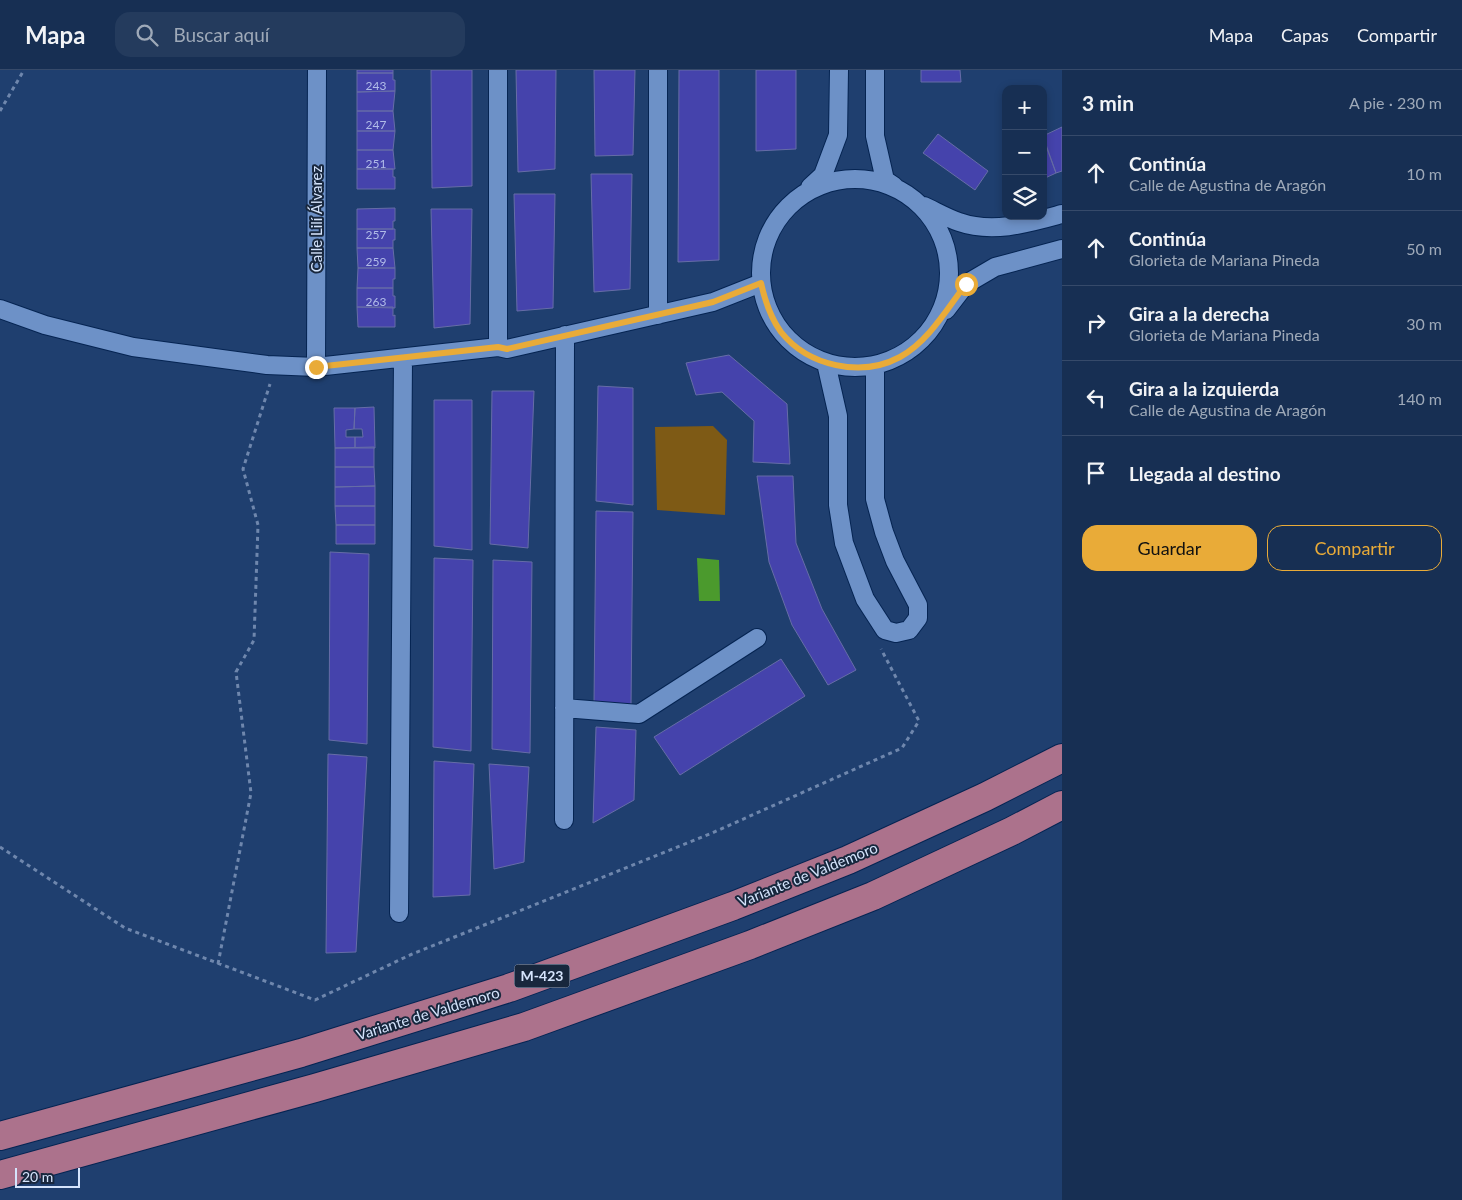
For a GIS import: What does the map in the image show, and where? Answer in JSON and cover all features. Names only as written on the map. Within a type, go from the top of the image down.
[{"type":"main road","name":"Variante de Valdemoro","points":[[0,1136],[301,1053],[509,988],[733,906],[848,860],[985,797],[1062,758]]},
{"type":"main road","name":"M-423","points":[[0,1175],[315,1088],[524,1027],[750,946],[873,896],[1012,831],[1062,804]]},
{"type":"street","name":"Calle Lilí Álvarez","points":[[316,367],[317,70]]},
{"type":"street","points":[[498,70],[498,347]]},
{"type":"street","points":[[658,70],[658,315]]},
{"type":"street","points":[[839,70],[838,135],[823,175],[784,210],[769,231],[761,257],[761,283],[768,309],[782,333],[802,351],[826,363],[850,368],[875,366],[899,357],[920,342],[966,284],[995,267],[1062,249]]},
{"type":"street","points":[[875,70],[875,136],[885,180],[921,204],[959,222],[990,229],[1030,223],[1062,214]]},
{"type":"street","points":[[804,193],[833,180],[864,178],[894,186]]},
{"type":"street","points":[[921,204],[940,230],[950,260],[948,292],[937,322]]},
{"type":"street","points":[[0,309],[45,325],[133,347],[276,365],[316,367],[403,359],[498,347],[507,349],[713,302],[761,283]]},
{"type":"street","points":[[564,820],[565,335]]},
{"type":"street","points":[[398,913],[403,359]]},
{"type":"street","points":[[826,363],[838,416],[838,505],[844,543],[865,599],[885,630],[896,634],[909,630],[918,618],[918,605],[895,561],[884,532],[875,499],[875,366]]},
{"type":"street","points":[[564,708],[639,714],[757,638]]},
{"type":"path","points":[[0,111],[24,70]]},
{"type":"path","points":[[218,964],[251,793],[236,672],[254,640],[258,525],[243,469],[276,365]]},
{"type":"path","points":[[0,847],[125,928],[315,1000],[410,956],[712,833],[902,748],[919,721],[880,649],[885,630]]},
{"type":"shaded area","points":[[713,426],[727,440],[725,515],[657,510],[655,427]]},
{"type":"shaded area","points":[[697,558],[719,560],[720,601],[699,601]]},
{"type":"building","points":[[357,70],[393,70],[393,73],[357,73]]},
{"type":"building","points":[[431,70],[472,70],[472,186],[432,188]]},
{"type":"building","points":[[516,70],[556,70],[555,169],[518,172]]},
{"type":"building","points":[[594,70],[635,70],[633,155],[595,156]]},
{"type":"building","points":[[679,70],[719,70],[719,260],[678,262]]},
{"type":"building","points":[[756,70],[796,70],[796,149],[756,151]]},
{"type":"building","points":[[921,70],[960,70],[961,82],[921,82]]},
{"type":"building","points":[[357,73],[393,73],[395,91],[357,92]]},
{"type":"building","points":[[395,91],[393,111],[357,111],[357,92]]},
{"type":"building","points":[[357,111],[393,111],[395,131],[357,131]]},
{"type":"building","points":[[1062,127],[1062,171],[1056,173],[1047,147],[1047,134]]},
{"type":"building","points":[[357,131],[395,131],[393,150],[357,150]]},
{"type":"building","points":[[938,134],[988,171],[975,190],[923,153]]},
{"type":"building","points":[[1047,149],[1056,173],[1047,177]]},
{"type":"building","points":[[357,150],[393,150],[395,169],[357,169]]},
{"type":"building","points":[[357,169],[393,169],[395,189],[357,189]]},
{"type":"building","points":[[591,174],[632,174],[630,289],[594,292]]},
{"type":"building","points":[[514,194],[555,194],[553,308],[517,311]]},
{"type":"building","points":[[395,208],[393,229],[357,229],[357,209]]},
{"type":"building","points":[[431,209],[472,209],[470,324],[434,328]]},
{"type":"building","points":[[357,229],[395,229],[393,248],[357,248]]},
{"type":"building","points":[[357,248],[393,248],[395,268],[358,268]]},
{"type":"building","points":[[358,268],[395,268],[393,288],[357,288]]},
{"type":"building","points":[[357,288],[393,288],[395,308],[357,307]]},
{"type":"building","points":[[357,307],[393,307],[395,327],[358,327]]},
{"type":"building","points":[[729,355],[787,404],[790,464],[753,462],[754,421],[722,392],[696,395],[686,363]]},
{"type":"building","points":[[598,386],[633,388],[633,505],[596,501]]},
{"type":"building","points":[[492,391],[534,391],[528,548],[490,544]]},
{"type":"building","points":[[434,400],[472,400],[472,550],[434,546]]},
{"type":"building","points":[[374,407],[375,448],[355,448],[355,437],[363,437],[362,429],[354,429],[355,408]]},
{"type":"building","points":[[334,408],[355,408],[354,429],[346,430],[346,437],[355,437],[355,448],[335,448]]},
{"type":"building","points":[[374,447],[374,467],[335,467],[335,448]]},
{"type":"building","points":[[335,467],[374,467],[375,486],[335,487]]},
{"type":"building","points":[[757,476],[793,476],[796,543],[822,609],[856,670],[828,685],[792,625],[769,562]]},
{"type":"building","points":[[375,486],[375,506],[335,506],[335,487]]},
{"type":"building","points":[[335,506],[375,506],[375,525],[336,525]]},
{"type":"building","points":[[596,511],[633,512],[631,707],[594,703]]},
{"type":"building","points":[[336,525],[375,525],[375,544],[336,544]]},
{"type":"building","points":[[330,552],[369,554],[367,744],[329,740]]},
{"type":"building","points":[[434,558],[473,560],[471,751],[433,747]]},
{"type":"building","points":[[493,560],[532,562],[530,753],[492,749]]},
{"type":"building","points":[[781,659],[805,696],[680,775],[654,737]]},
{"type":"building","points":[[596,727],[636,730],[634,800],[593,823]]},
{"type":"building","points":[[328,754],[367,757],[356,952],[326,953]]},
{"type":"building","points":[[434,761],[474,764],[470,895],[433,897]]},
{"type":"building","points":[[489,764],[529,767],[524,862],[494,869]]},
{"type":"route","points":[[316,367],[403,359],[498,347],[507,349],[713,302],[761,283],[768,309],[782,333],[802,351],[826,363],[850,368],[875,366],[899,357],[920,342],[966,284]]}]
